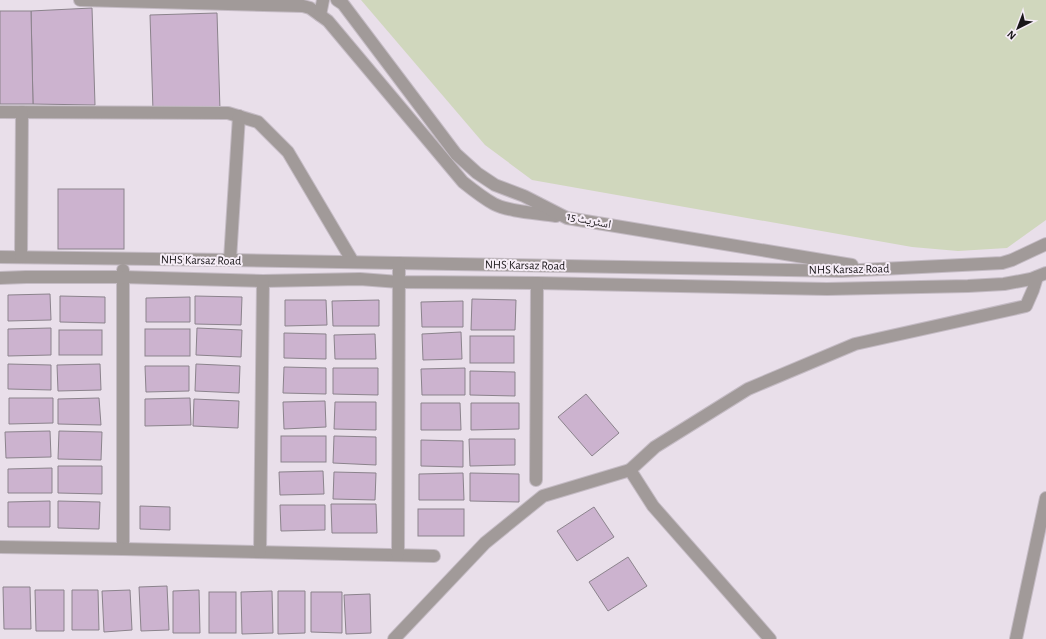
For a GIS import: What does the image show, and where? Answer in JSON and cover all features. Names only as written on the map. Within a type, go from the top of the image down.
[{"type":"street","points":[[80,0],[303,6],[310,8],[328,22],[463,182],[477,194],[496,205],[515,210],[568,218]]},
{"type":"street","points":[[320,15],[323,0]]},
{"type":"street","name":"اسٹریٹ 15","points":[[338,0],[343,4],[456,154],[477,173],[496,185],[524,196],[568,218],[882,270]]},
{"type":"street","points":[[0,112],[228,113],[258,122],[288,152],[353,262]]},
{"type":"street","points":[[21,257],[22,112]]},
{"type":"street","points":[[230,260],[239,116]]},
{"type":"street","name":"NHS Karsaz Road","points":[[0,257],[841,271],[1002,263],[1012,260],[1046,244]]},
{"type":"street","points":[[123,259],[123,549]]},
{"type":"street","points":[[248,260],[248,281]]},
{"type":"street","points":[[398,263],[398,555]]},
{"type":"street","points":[[708,286],[709,268]]},
{"type":"street","points":[[394,639],[485,543],[543,496],[630,470],[655,447],[748,389],[855,344],[1026,306],[1042,275]]},
{"type":"street","name":"NHS Karsaz Road","points":[[0,278],[26,276],[122,277],[248,281],[360,279],[399,282],[537,283],[828,289],[1004,284],[1031,279],[1042,275]]},
{"type":"street","points":[[260,552],[263,281]]},
{"type":"street","points":[[536,480],[537,283]]},
{"type":"street","points":[[630,470],[652,506],[770,639]]},
{"type":"street","points":[[1016,639],[1046,498]]},
{"type":"street","points":[[0,547],[434,556]]},
{"type":"green space","points":[[361,0],[1046,0],[1046,220],[1007,248],[958,251],[912,247],[532,180],[485,145]]},
{"type":"building","points":[[92,8],[95,105],[33,104],[31,11]]},
{"type":"building","points":[[0,11],[31,11],[33,104],[0,104]]},
{"type":"building","points":[[217,13],[220,110],[153,111],[150,15]]},
{"type":"building","points":[[58,189],[124,189],[124,249],[58,249]]},
{"type":"building","points":[[50,294],[51,320],[8,321],[8,295]]},
{"type":"building","points":[[60,296],[105,297],[105,323],[60,322]]},
{"type":"building","points":[[195,296],[242,297],[241,325],[195,324]]},
{"type":"building","points":[[190,297],[190,322],[146,322],[146,298]]},
{"type":"building","points":[[472,299],[516,300],[515,330],[471,330]]},
{"type":"building","points":[[285,300],[326,300],[327,325],[285,326]]},
{"type":"building","points":[[379,300],[379,326],[333,326],[332,301]]},
{"type":"building","points":[[463,301],[463,327],[422,327],[421,302]]},
{"type":"building","points":[[51,328],[51,355],[8,356],[8,329]]},
{"type":"building","points":[[197,328],[242,330],[241,357],[196,355]]},
{"type":"building","points":[[145,329],[190,329],[190,356],[145,356]]},
{"type":"building","points":[[59,330],[102,330],[102,355],[59,355]]},
{"type":"building","points":[[461,332],[462,359],[423,360],[422,334]]},
{"type":"building","points":[[284,333],[326,334],[326,359],[284,358]]},
{"type":"building","points":[[375,334],[376,359],[335,359],[334,335]]},
{"type":"building","points":[[470,336],[514,336],[514,363],[470,363]]},
{"type":"building","points":[[8,364],[51,365],[51,390],[8,389]]},
{"type":"building","points":[[100,364],[101,390],[58,391],[57,365]]},
{"type":"building","points":[[196,364],[240,366],[239,393],[195,391]]},
{"type":"building","points":[[145,366],[189,366],[189,391],[146,392]]},
{"type":"building","points":[[284,367],[326,368],[326,394],[283,393]]},
{"type":"building","points":[[333,368],[378,368],[378,395],[333,394]]},
{"type":"building","points":[[465,368],[465,395],[422,395],[421,369]]},
{"type":"building","points":[[470,371],[515,372],[515,396],[470,395]]},
{"type":"building","points":[[586,394],[619,433],[592,456],[558,417]]},
{"type":"building","points":[[9,398],[53,398],[53,423],[9,424]]},
{"type":"building","points":[[99,398],[101,425],[58,424],[58,399]]},
{"type":"building","points":[[190,398],[191,425],[145,426],[145,399]]},
{"type":"building","points":[[194,399],[239,401],[238,428],[193,426]]},
{"type":"building","points":[[325,401],[326,427],[284,429],[283,402]]},
{"type":"building","points":[[335,402],[376,402],[376,430],[334,429]]},
{"type":"building","points":[[421,403],[460,403],[461,430],[421,430]]},
{"type":"building","points":[[471,403],[519,403],[519,429],[471,430]]},
{"type":"building","points":[[50,431],[51,457],[6,458],[5,432]]},
{"type":"building","points":[[59,431],[102,432],[101,460],[58,459]]},
{"type":"building","points":[[281,436],[326,436],[326,462],[281,462]]},
{"type":"building","points":[[334,436],[376,437],[376,465],[333,463]]},
{"type":"building","points":[[469,439],[515,439],[515,465],[470,466]]},
{"type":"building","points":[[421,440],[463,441],[463,467],[421,466]]},
{"type":"building","points":[[58,466],[102,466],[102,494],[58,493]]},
{"type":"building","points":[[52,468],[52,493],[8,493],[8,469]]},
{"type":"building","points":[[323,471],[324,494],[280,495],[279,472]]},
{"type":"building","points":[[334,472],[376,473],[375,500],[333,499]]},
{"type":"building","points":[[463,473],[464,500],[419,500],[419,474]]},
{"type":"building","points":[[470,473],[519,474],[519,502],[470,501]]},
{"type":"building","points":[[50,501],[50,527],[8,527],[8,502]]},
{"type":"building","points":[[58,501],[100,502],[99,529],[58,528]]},
{"type":"building","points":[[331,504],[376,504],[377,533],[332,533]]},
{"type":"building","points":[[280,505],[325,505],[325,530],[281,531]]},
{"type":"building","points":[[140,506],[170,507],[170,530],[140,529]]},
{"type":"building","points":[[594,507],[614,537],[577,561],[557,531]]},
{"type":"building","points":[[418,509],[464,509],[464,536],[418,536]]},
{"type":"building","points":[[628,557],[647,586],[608,611],[589,582]]},
{"type":"building","points":[[167,586],[169,630],[141,631],[139,587]]},
{"type":"building","points":[[3,587],[30,587],[31,629],[4,629]]},
{"type":"building","points":[[35,590],[64,590],[64,631],[36,631]]},
{"type":"building","points":[[72,590],[98,590],[99,630],[72,630]]},
{"type":"building","points":[[130,590],[132,630],[104,632],[102,591]]},
{"type":"building","points":[[199,590],[200,633],[173,633],[173,591]]},
{"type":"building","points":[[272,591],[273,633],[242,634],[241,592]]},
{"type":"building","points":[[278,591],[305,591],[305,633],[278,634]]},
{"type":"building","points":[[209,592],[236,592],[236,633],[209,633]]},
{"type":"building","points":[[311,592],[342,592],[342,633],[311,632]]},
{"type":"building","points":[[370,594],[371,633],[346,634],[344,595]]}]
